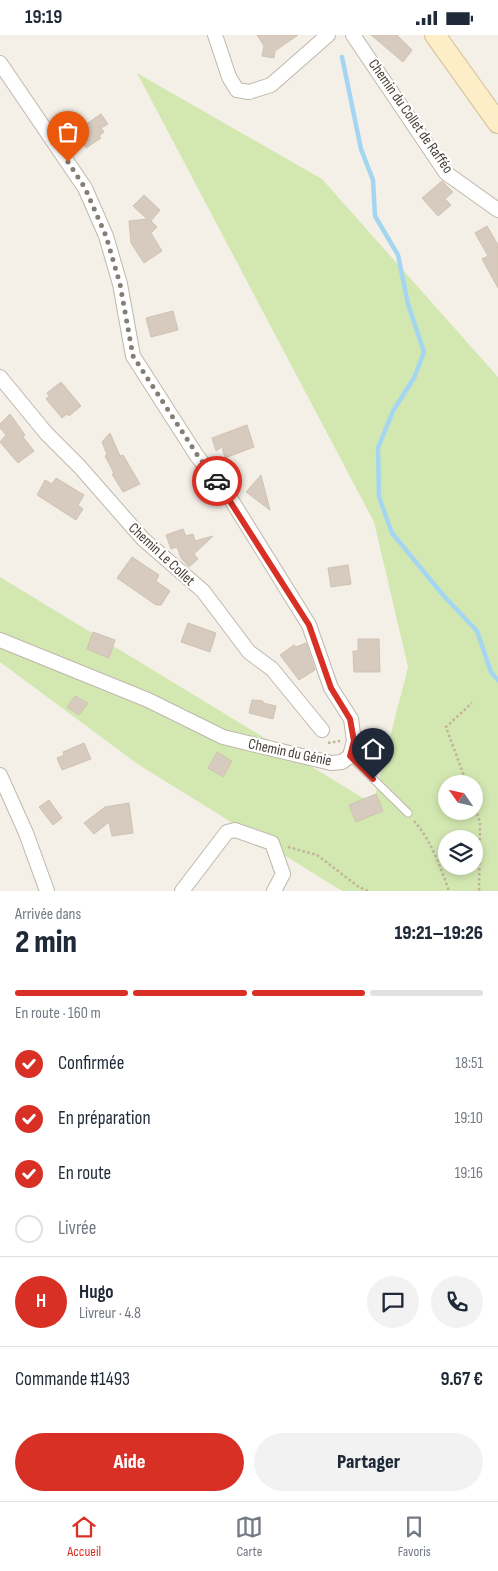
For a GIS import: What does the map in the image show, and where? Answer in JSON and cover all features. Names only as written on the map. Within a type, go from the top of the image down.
[{"type":"street","points":[[215,35],[229,77],[237,90],[249,92],[271,85],[328,35]]},
{"type":"street","name":"Chemin du Collet de Rafféo","points":[[353,35],[446,173],[498,210]]},
{"type":"street","points":[[435,35],[498,123]]},
{"type":"street","name":"Chemin du Génie","points":[[0,63],[85,188],[96,209],[120,284],[133,356],[198,456],[227,493],[309,625],[331,688],[350,719],[354,741],[350,756],[342,761],[331,763],[223,737],[148,700],[0,640]]},
{"type":"street","name":"Chemin Le Collet","points":[[0,377],[46,433],[79,466],[143,539],[203,591],[250,652],[272,669],[322,730]]},
{"type":"street","points":[[0,775],[26,833],[47,891]]},
{"type":"street","points":[[182,891],[227,832],[235,830],[272,843],[283,874],[274,891]]},
{"type":"lane","points":[[350,756],[408,813]]},
{"type":"path","points":[[463,775],[446,727],[472,703]]},
{"type":"path","points":[[322,730],[327,743],[342,741],[350,756]]},
{"type":"path","points":[[408,813],[425,834],[433,849],[449,891]]},
{"type":"path","points":[[479,820],[479,891]]},
{"type":"path","points":[[272,843],[318,855],[358,887],[368,891]]},
{"type":"green space","points":[[137,73],[322,179],[498,377],[498,891],[342,891],[139,765],[0,662],[0,577],[373,804],[408,667],[374,522]]},
{"type":"building","points":[[257,35],[298,35],[275,51],[274,58],[262,56],[264,46]]},
{"type":"building","points":[[371,35],[397,35],[412,50],[403,62]]},
{"type":"building","points":[[101,114],[108,124],[101,128],[104,132],[99,136],[101,138],[86,148],[76,131]]},
{"type":"building","points":[[442,181],[453,192],[445,199],[451,205],[438,216],[422,198]]},
{"type":"building","points":[[144,195],[160,210],[151,221],[157,227],[151,233],[162,251],[144,263],[131,243],[129,221],[147,219],[133,206]]},
{"type":"building","points":[[487,226],[498,245],[498,288],[482,259],[488,256],[475,233]]},
{"type":"building","points":[[173,311],[178,330],[151,337],[146,318]]},
{"type":"building","points":[[61,382],[81,406],[69,416],[67,414],[62,418],[46,399],[49,396],[47,393]]},
{"type":"building","points":[[10,414],[25,435],[23,437],[34,451],[18,463],[0,442],[6,435],[0,428],[0,424]]},
{"type":"building","points":[[247,425],[254,447],[225,458],[222,447],[216,451],[212,438]]},
{"type":"building","points":[[110,433],[120,456],[123,455],[140,484],[123,492],[112,474],[114,473],[105,456],[107,454],[102,442]]},
{"type":"building","points":[[261,475],[270,510],[246,492]]},
{"type":"building","points":[[56,478],[84,495],[78,505],[83,509],[76,520],[37,495],[45,480],[52,484]]},
{"type":"building","points":[[183,529],[186,536],[193,534],[195,541],[213,536],[194,554],[198,559],[189,567],[181,558],[177,547],[171,549],[166,535]]},
{"type":"building","points":[[132,557],[159,575],[156,581],[170,591],[161,605],[156,605],[117,578]]},
{"type":"building","points":[[348,565],[351,584],[331,587],[328,568]]},
{"type":"building","points":[[188,623],[216,633],[210,652],[181,642]]},
{"type":"building","points":[[93,632],[115,640],[109,658],[87,649]]},
{"type":"building","points":[[358,639],[379,639],[380,672],[354,672],[353,651],[358,651]]},
{"type":"building","points":[[306,643],[315,670],[299,680],[280,655],[294,645],[296,647]]},
{"type":"building","points":[[75,696],[88,703],[79,715],[67,707]]},
{"type":"building","points":[[252,700],[263,701],[263,703],[276,706],[273,719],[249,713]]},
{"type":"building","points":[[84,743],[91,759],[62,770],[57,758],[64,755],[63,752]]},
{"type":"building","points":[[217,752],[232,761],[223,777],[208,768]]},
{"type":"building","points":[[376,794],[383,811],[356,822],[349,805]]},
{"type":"building","points":[[49,800],[62,818],[53,825],[39,807]]},
{"type":"building","points":[[129,803],[133,833],[112,836],[109,822],[94,834],[84,823],[105,807]]},
{"type":"waterway","points":[[342,57],[361,149],[373,180],[375,216],[398,255],[408,304],[424,352],[414,378],[393,411],[378,448],[379,497],[392,533],[443,595],[477,631],[491,672],[498,680]]},
{"type":"way so far","points":[[68,162],[96,209],[106,236],[120,284],[133,356],[198,456],[217,481]]},
{"type":"route","points":[[217,481],[227,493],[309,625],[331,688],[350,719],[354,741],[350,756],[373,779]]}]
